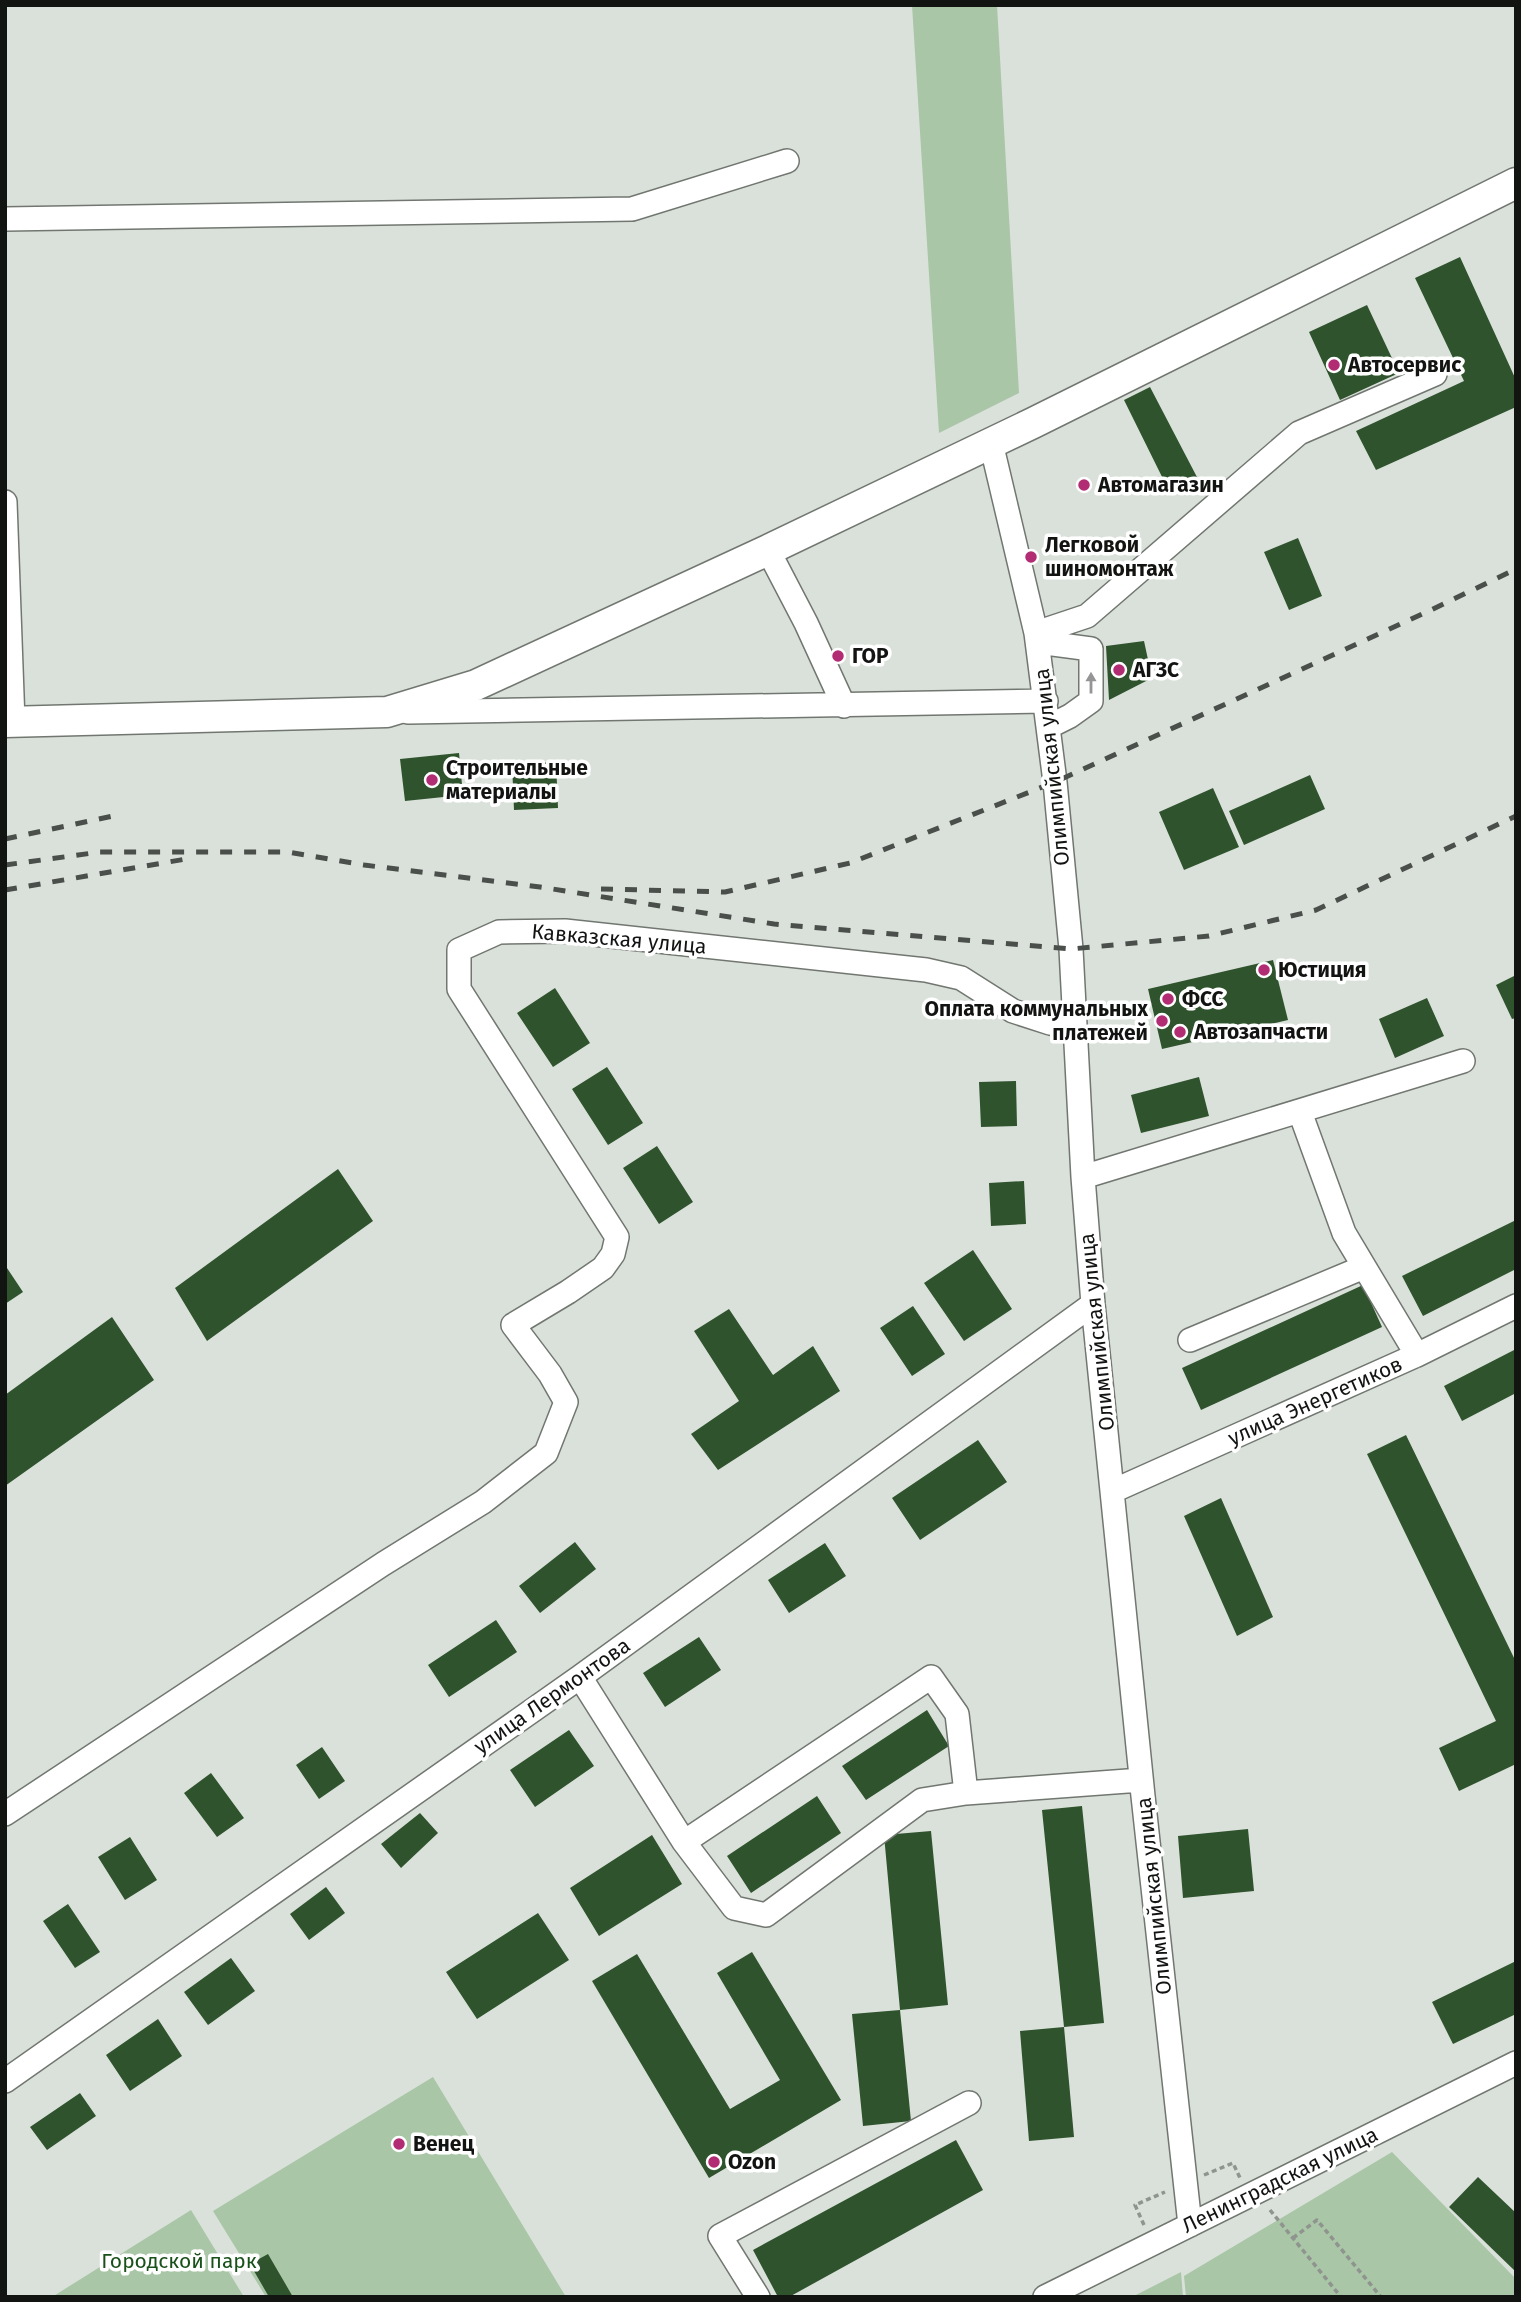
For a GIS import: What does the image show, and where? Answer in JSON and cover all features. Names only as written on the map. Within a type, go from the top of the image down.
[{"type":"main road","points":[[9,722],[387,712],[476,685],[991,443],[1516,183]]},
{"type":"street","points":[[5,219],[632,209],[787,161]]},
{"type":"street","points":[[1037,638],[1087,616],[1299,433],[1435,374]]},
{"type":"street","name":"Олимпийская улица","points":[[991,443],[1037,638],[1048,727],[1071,949],[1083,1177],[1093,1304],[1141,1780],[1190,2225]]},
{"type":"street","points":[[5,502],[9,722]]},
{"type":"street","points":[[768,550],[806,623],[844,706]]},
{"type":"street","points":[[1037,638],[1091,649],[1091,701],[1048,727]]},
{"type":"street","points":[[387,712],[1045,701]]},
{"type":"street","name":"Кавказская улица","points":[[5,1814],[383,1564],[484,1502],[546,1453],[566,1402],[550,1374],[513,1325],[603,1268],[612,1254],[617,1237],[458,989],[459,950],[499,932],[565,930],[926,970],[961,978],[1013,1011],[1051,1023],[1075,1026]]},
{"type":"street","points":[[1083,1177],[1464,1061]]},
{"type":"street","points":[[1300,1112],[1344,1233],[1417,1355]]},
{"type":"street","points":[[1190,1340],[1364,1266]]},
{"type":"street","name":"улица Лермонтова","points":[[5,2081],[580,1677],[1093,1304]]},
{"type":"street","name":"улица Энергетиков","points":[[1113,1491],[1417,1355],[1516,1306]]},
{"type":"street","points":[[580,1677],[684,1842],[734,1908],[766,1915],[922,1800],[966,1793],[1141,1780]]},
{"type":"street","points":[[684,1842],[931,1677],[957,1714],[966,1793]]},
{"type":"street","name":"Ленинградская улица","points":[[1045,2297],[1516,2063]]},
{"type":"street","points":[[758,2297],[720,2236],[969,2103]]},
{"type":"path","points":[[1255,2192],[1341,2297]]},
{"type":"path","points":[[1293,2238],[1317,2220],[1381,2297]]},
{"type":"green space","points":[[912,5],[997,5],[1019,393],[939,433]]},
{"type":"green space","name":"Венец","points":[[433,2077],[566,2297],[266,2297],[213,2211]]},
{"type":"green space","points":[[1392,2152],[1516,2279],[1516,2297],[1186,2297],[1184,2276]]},
{"type":"green space","name":"Городской парк","points":[[191,2210],[244,2297],[52,2297]]},
{"type":"green space","points":[[1181,2272],[1183,2297],[1132,2297]]},
{"type":"building","points":[[1460,257],[1516,380],[1516,407],[1376,470],[1356,431],[1464,381],[1415,278]]},
{"type":"building","points":[[1367,305],[1399,373],[1340,400],[1309,332]]},
{"type":"building","points":[[1150,387],[1198,479],[1170,493],[1124,400]]},
{"type":"building","points":[[1298,538],[1322,596],[1289,610],[1264,552]]},
{"type":"building","points":[[1144,641],[1152,678],[1109,700],[1106,646]]},
{"type":"building","points":[[459,753],[463,795],[405,801],[400,759]]},
{"type":"building","points":[[556,762],[558,808],[514,810],[512,764]]},
{"type":"building","points":[[1310,775],[1325,809],[1244,845],[1229,811]]},
{"type":"building","points":[[1213,788],[1239,847],[1184,870],[1159,812]]},
{"type":"building","points":[[1273,960],[1288,1020],[1162,1049],[1148,989]]},
{"type":"building","points":[[1516,975],[1516,1018],[1512,1019],[1496,985]]},
{"type":"building","points":[[555,988],[590,1043],[553,1067],[517,1013]]},
{"type":"building","points":[[1427,998],[1444,1036],[1395,1058],[1379,1019]]},
{"type":"building","points":[[607,1067],[643,1123],[608,1145],[572,1089]]},
{"type":"building","points":[[1199,1077],[1209,1116],[1141,1133],[1131,1095]]},
{"type":"building","points":[[1016,1081],[1017,1126],[981,1127],[979,1082]]},
{"type":"building","points":[[657,1146],[693,1202],[659,1224],[623,1168]]},
{"type":"building","points":[[338,1169],[373,1221],[207,1341],[175,1288]]},
{"type":"building","points":[[1024,1181],[1026,1224],[991,1226],[989,1183]]},
{"type":"building","points":[[1516,1220],[1516,1269],[1423,1316],[1402,1276]]},
{"type":"building","points":[[973,1250],[1012,1309],[964,1341],[924,1283]]},
{"type":"building","points":[[5,1265],[23,1292],[5,1304]]},
{"type":"building","points":[[1363,1285],[1382,1327],[1201,1410],[1182,1368]]},
{"type":"building","points":[[913,1306],[945,1354],[912,1376],[880,1328]]},
{"type":"building","points":[[729,1309],[773,1375],[813,1346],[840,1391],[718,1470],[691,1434],[739,1401],[694,1331]]},
{"type":"building","points":[[112,1317],[154,1380],[5,1486],[5,1395]]},
{"type":"building","points":[[1516,1349],[1516,1393],[1462,1421],[1444,1386]]},
{"type":"building","points":[[1406,1435],[1516,1662],[1516,1764],[1459,1791],[1439,1748],[1496,1721],[1367,1454]]},
{"type":"building","points":[[978,1440],[1007,1482],[920,1540],[892,1498]]},
{"type":"building","points":[[1221,1498],[1273,1617],[1237,1636],[1184,1516]]},
{"type":"building","points":[[575,1542],[596,1569],[540,1613],[519,1586]]},
{"type":"building","points":[[825,1543],[846,1576],[789,1613],[768,1580]]},
{"type":"building","points":[[496,1620],[517,1652],[449,1697],[428,1665]]},
{"type":"building","points":[[699,1637],[721,1670],[665,1707],[643,1673]]},
{"type":"building","points":[[927,1710],[949,1746],[866,1800],[842,1766]]},
{"type":"building","points":[[569,1730],[594,1766],[535,1807],[510,1770]]},
{"type":"building","points":[[322,1747],[345,1781],[319,1799],[296,1765]]},
{"type":"building","points":[[211,1773],[244,1818],[217,1837],[184,1793]]},
{"type":"building","points":[[817,1796],[841,1833],[751,1893],[727,1856]]},
{"type":"building","points":[[1082,1806],[1104,2023],[1064,2027],[1042,1810]]},
{"type":"building","points":[[420,1813],[438,1833],[401,1868],[381,1844]]},
{"type":"building","points":[[1248,1829],[1254,1891],[1183,1898],[1178,1836]]},
{"type":"building","points":[[931,1831],[948,2005],[900,2010],[884,1835]]},
{"type":"building","points":[[652,1835],[682,1884],[599,1936],[570,1888]]},
{"type":"building","points":[[130,1837],[157,1880],[125,1900],[98,1857]]},
{"type":"building","points":[[326,1887],[345,1913],[309,1940],[290,1914]]},
{"type":"building","points":[[68,1904],[100,1952],[75,1968],[43,1921]]},
{"type":"building","points":[[538,1913],[569,1960],[477,2019],[446,1972]]},
{"type":"building","points":[[752,1952],[841,2100],[709,2178],[592,1981],[637,1954],[730,2109],[780,2080],[717,1973]]},
{"type":"building","points":[[231,1958],[255,1991],[208,2025],[184,1992]]},
{"type":"building","points":[[1516,1961],[1516,2014],[1453,2044],[1432,2002]]},
{"type":"building","points":[[900,2010],[911,2121],[863,2126],[852,2014]]},
{"type":"building","points":[[158,2019],[182,2056],[130,2091],[106,2055]]},
{"type":"building","points":[[1064,2027],[1074,2137],[1029,2141],[1020,2031]]},
{"type":"building","points":[[80,2093],[96,2116],[47,2150],[30,2127]]},
{"type":"building","points":[[956,2140],[983,2190],[789,2297],[778,2297],[753,2250]]},
{"type":"building","points":[[1478,2177],[1516,2213],[1516,2272],[1449,2207]]},
{"type":"building","points":[[268,2254],[293,2297],[269,2297],[250,2264]]},
{"type":"railway","points":[[601,889],[725,892],[850,863],[1055,782],[1516,569]]},
{"type":"railway","points":[[5,839],[118,815]]},
{"type":"railway","points":[[5,865],[100,852],[288,852],[364,865],[540,887],[774,924],[1071,949],[1209,936],[1316,910],[1516,816]]},
{"type":"railway","points":[[5,890],[186,859]]},
{"type":"place","name":"Автосервис","points":[[1334,365]]},
{"type":"place","name":"Автомагазин","points":[[1084,485]]},
{"type":"place","name":"Легковой шиномонтаж","points":[[1031,557]]},
{"type":"place","name":"ГОР","points":[[838,656]]},
{"type":"place","name":"АГЗС","points":[[1119,670]]},
{"type":"place","name":"Строительные материалы","points":[[432,780]]},
{"type":"place","name":"Юстиция","points":[[1264,970]]},
{"type":"place","name":"ФСС","points":[[1168,999]]},
{"type":"place","name":"Оплата коммунальных платежей","points":[[1162,1021]]},
{"type":"place","name":"Автозапчасти","points":[[1180,1032]]},
{"type":"place","name":"Венец","points":[[399,2144]]},
{"type":"place","name":"Ozon","points":[[714,2162]]}]
